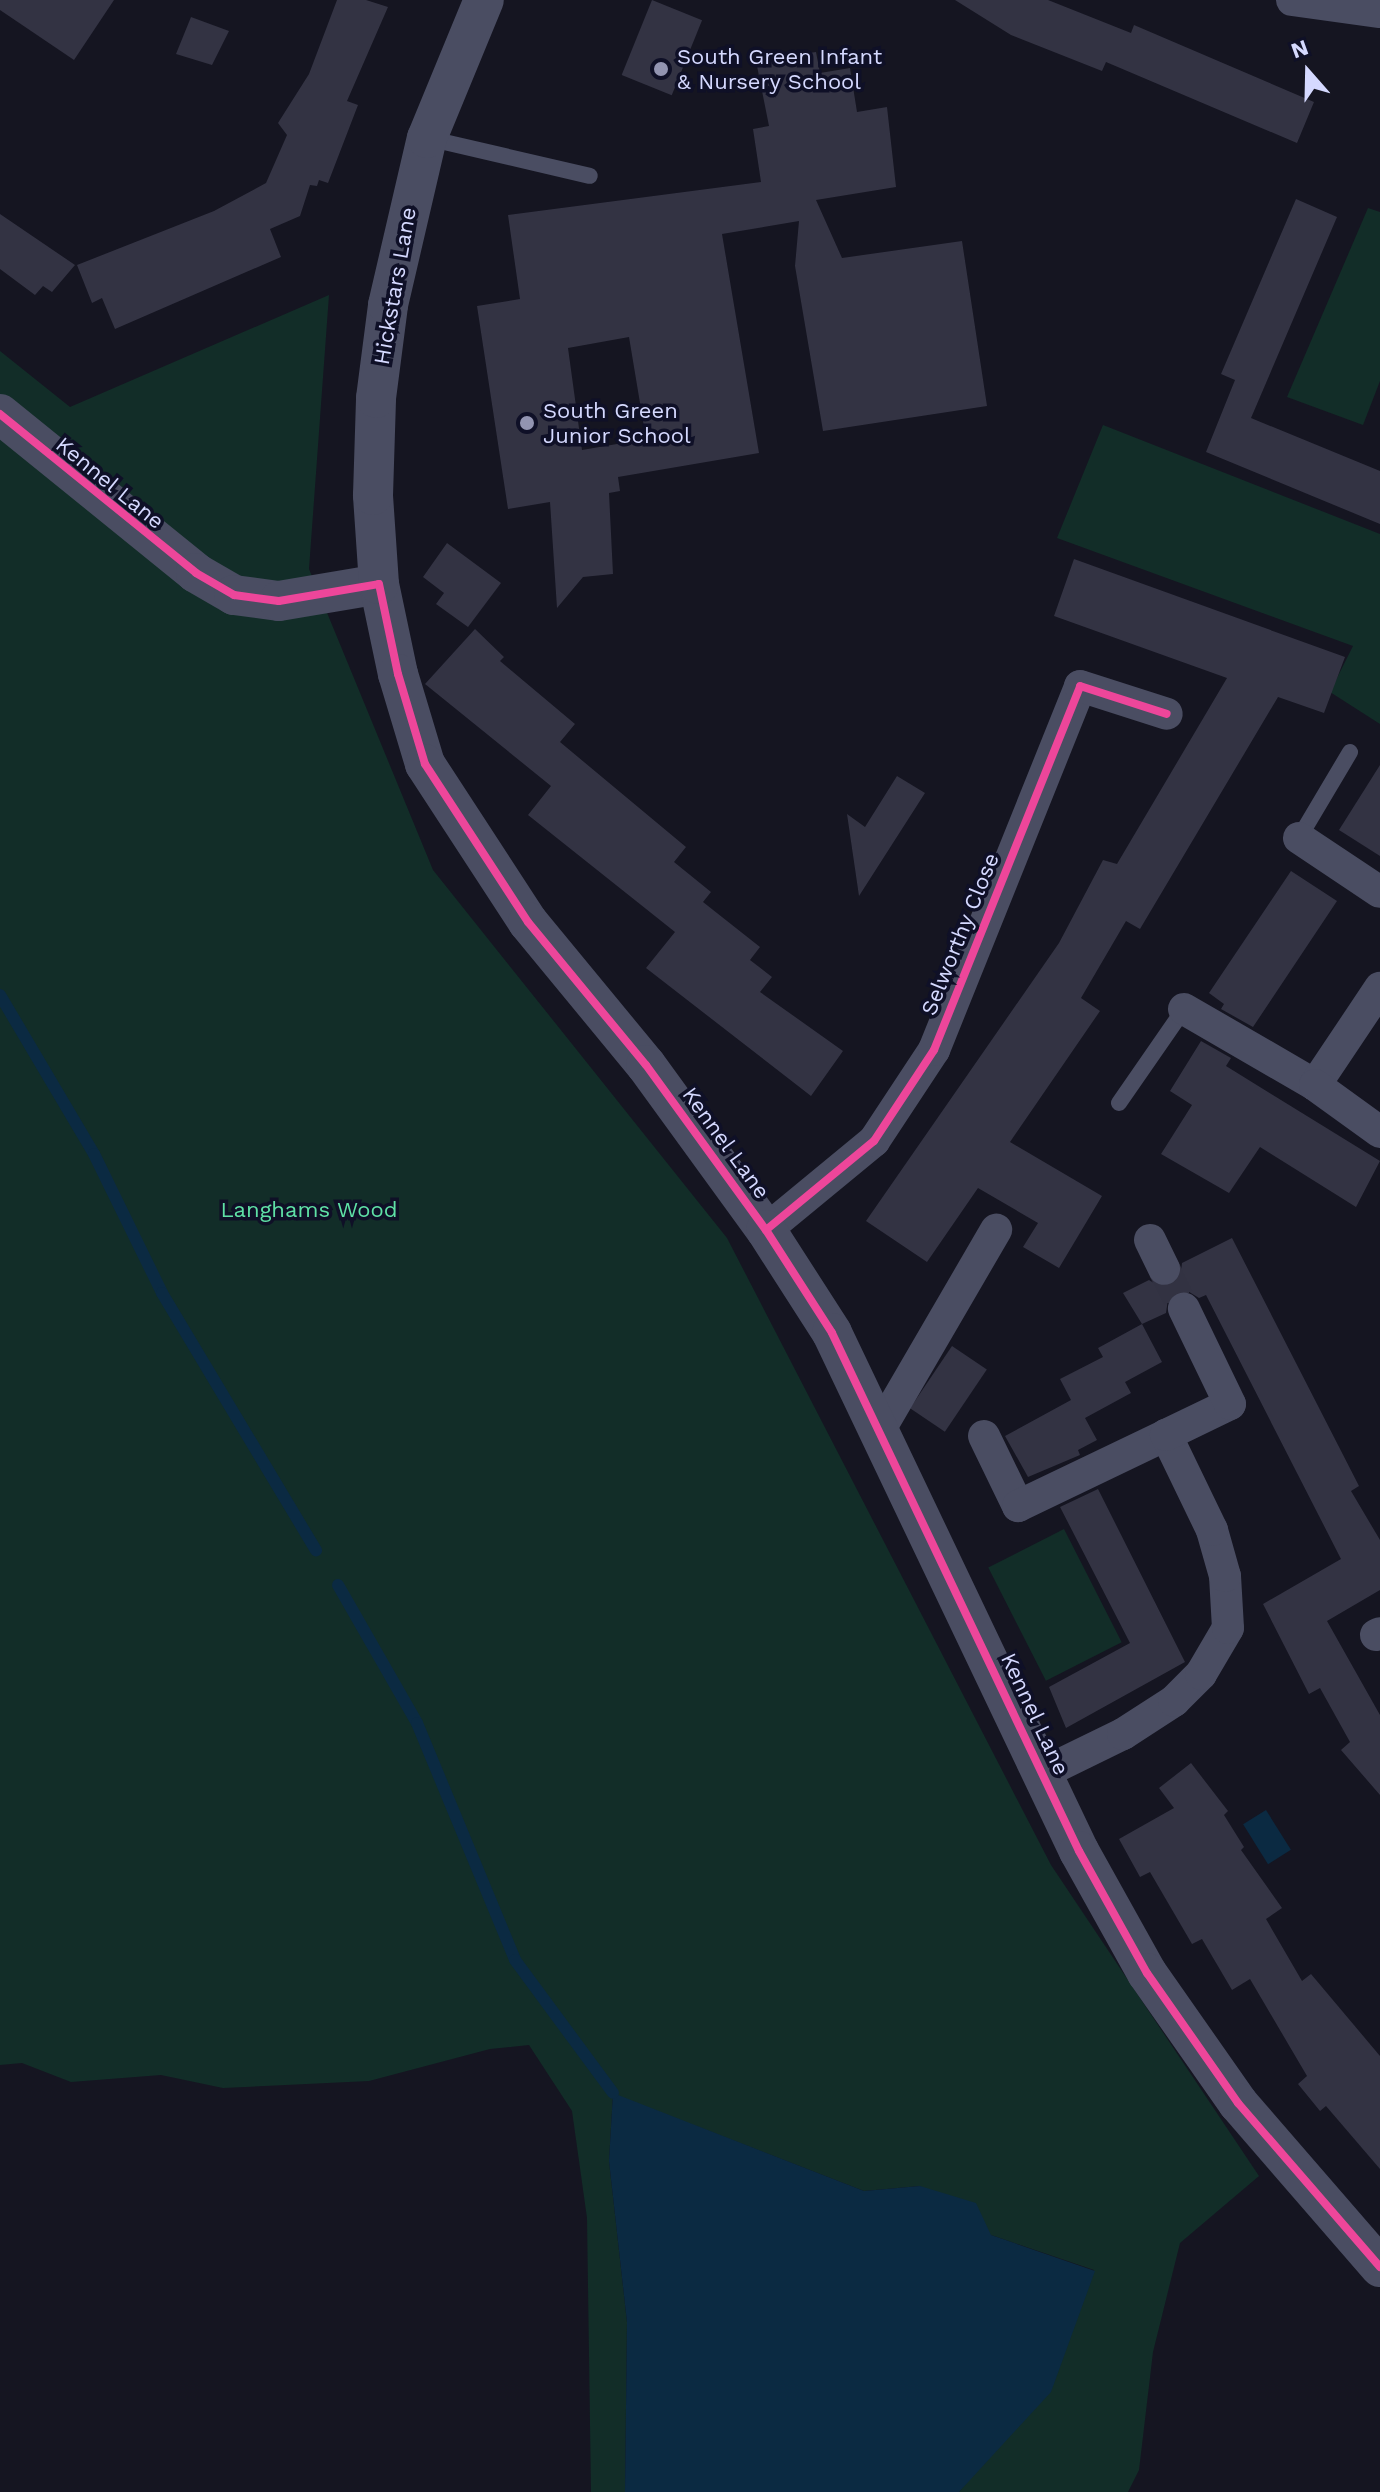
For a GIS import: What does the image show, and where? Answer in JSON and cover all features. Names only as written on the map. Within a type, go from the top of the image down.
[{"type":"street","name":"Hickstars Lane","points":[[379,584],[373,495],[376,398],[388,305],[427,138],[484,0]]},
{"type":"street","points":[[1292,0],[1380,12]]},
{"type":"street","name":"Kennel Lane","points":[[0,414],[184,564],[234,595],[279,601],[379,584],[398,674],[425,764],[528,922],[646,1065],[766,1230],[832,1333],[1043,1773],[1147,1973],[1238,2103],[1380,2267]]},
{"type":"street","name":"Selworthy Close","points":[[766,1230],[874,1141],[934,1050],[1080,686],[1167,714]]},
{"type":"street","points":[[1299,838],[1380,892]]},
{"type":"street","points":[[1315,1085],[1380,988]]},
{"type":"street","points":[[1184,1009],[1315,1085],[1380,1132]]},
{"type":"street","points":[[879,1431],[996,1230]]},
{"type":"street","points":[[984,1436],[1018,1506],[1230,1404],[1184,1309]]},
{"type":"street","points":[[1043,1773],[1123,1734],[1174,1701],[1201,1674],[1228,1628],[1225,1576],[1212,1530],[1166,1435]]},
{"type":"lane","points":[[427,138],[590,176]]},
{"type":"lane","points":[[1299,838],[1350,752]]},
{"type":"lane","points":[[1119,1103],[1184,1009]]},
{"type":"green space","points":[[1368,208],[1380,212],[1380,381],[1363,425],[1287,397]]},
{"type":"green space","name":"Langhams Wood","points":[[329,295],[309,569],[433,870],[727,1238],[1051,1865],[1259,2176],[1180,2243],[1153,2352],[1139,2470],[1128,2492],[959,2492],[989,2454],[1094,2270],[991,2235],[920,2186],[864,2191],[613,2094],[609,2161],[627,2322],[625,2492],[591,2492],[587,2218],[572,2111],[529,2045],[490,2049],[369,2081],[223,2088],[161,2075],[71,2082],[22,2063],[0,2065],[0,351],[70,407]]},
{"type":"green space","points":[[1103,425],[1380,534],[1380,724],[1330,692],[1353,646],[1057,538]]},
{"type":"green space","points":[[1064,1529],[1122,1642],[1046,1681],[988,1568]]},
{"type":"water","points":[[1266,1810],[1291,1850],[1268,1864],[1243,1824]]},
{"type":"water","points":[[613,2093],[864,2191],[920,2186],[976,2203],[991,2235],[1095,2271],[1051,2392],[959,2492],[625,2492],[627,2322],[609,2161]]},
{"type":"building","points":[[0,0],[114,0],[74,60],[0,10]]},
{"type":"building","points":[[337,0],[366,0],[388,7],[347,101],[358,105],[328,183],[319,180],[317,186],[310,185],[300,216],[270,229],[281,257],[115,329],[102,298],[92,303],[77,265],[214,211],[266,183],[287,135],[278,123],[309,74]]},
{"type":"building","points":[[652,0],[702,20],[672,95],[622,75]]},
{"type":"building","points":[[955,0],[1048,0],[1131,33],[1134,25],[1314,102],[1297,143],[1106,62],[1102,71],[1011,35]]},
{"type":"building","points":[[191,17],[229,31],[212,65],[176,54]]},
{"type":"building","points":[[816,52],[820,73],[850,68],[857,112],[887,107],[896,187],[816,200],[842,258],[962,241],[987,406],[823,431],[795,266],[799,221],[722,234],[759,453],[618,477],[620,491],[609,493],[613,574],[583,577],[557,608],[550,502],[508,509],[477,306],[520,299],[508,215],[761,182],[753,129],[769,126],[756,61]],"holes":[[[629,337],[646,439],[582,450],[568,348]]]},
{"type":"building","points":[[1296,199],[1337,217],[1251,418],[1380,471],[1380,524],[1206,452],[1235,380],[1221,374]]},
{"type":"building","points":[[0,214],[75,265],[52,292],[43,286],[35,295],[0,269]]},
{"type":"building","points":[[447,543],[501,583],[468,627],[436,604],[444,593],[423,577]]},
{"type":"building","points":[[1074,559],[1345,657],[1324,713],[1278,697],[1140,929],[1126,921],[1081,998],[1100,1011],[1010,1142],[1102,1196],[1059,1268],[1023,1247],[1038,1223],[978,1188],[927,1262],[866,1221],[1059,943],[1103,860],[1117,864],[1227,678],[1054,616]]},
{"type":"building","points":[[475,629],[504,657],[500,661],[575,724],[560,742],[686,847],[674,862],[711,892],[703,902],[760,947],[750,960],[772,977],[760,992],[843,1051],[811,1096],[646,968],[675,932],[528,815],[551,786],[425,684]]},
{"type":"building","points":[[1380,765],[1380,856],[1339,830]]},
{"type":"building","points":[[897,776],[925,793],[859,896],[847,814],[865,827]]},
{"type":"building","points":[[1291,871],[1337,901],[1253,1027],[1221,1009],[1224,1004],[1209,993]]},
{"type":"building","points":[[1201,1041],[1231,1058],[1226,1066],[1380,1161],[1356,1207],[1260,1147],[1229,1193],[1161,1154],[1192,1105],[1170,1091]]},
{"type":"building","points":[[1232,1238],[1359,1486],[1351,1491],[1380,1540],[1380,1590],[1327,1621],[1380,1715],[1380,1795],[1341,1750],[1350,1742],[1320,1688],[1309,1694],[1263,1604],[1341,1559],[1206,1295],[1199,1298],[1186,1290],[1176,1292],[1168,1299],[1166,1313],[1142,1324],[1123,1293],[1149,1280],[1162,1288],[1173,1286],[1180,1279],[1182,1263]]},
{"type":"building","points":[[1142,1324],[1162,1362],[1125,1382],[1131,1393],[1085,1418],[1097,1440],[1078,1450],[1080,1455],[1028,1477],[1005,1436],[1071,1400],[1060,1379],[1103,1357],[1098,1348]]},
{"type":"building","points":[[952,1346],[987,1369],[945,1432],[910,1408]]},
{"type":"building","points":[[1098,1489],[1185,1662],[1066,1728],[1049,1687],[1130,1643],[1060,1507]]},
{"type":"building","points":[[1191,1763],[1228,1811],[1224,1815],[1244,1847],[1241,1850],[1282,1908],[1266,1919],[1302,1981],[1311,1974],[1380,2056],[1380,2169],[1326,2106],[1320,2111],[1298,2084],[1307,2076],[1250,1979],[1232,1990],[1202,1939],[1192,1944],[1150,1872],[1140,1877],[1119,1839],[1174,1808],[1159,1788]]},
{"type":"waterway","points":[[0,995],[94,1154],[162,1293],[316,1550]]},
{"type":"waterway","points":[[338,1585],[417,1723],[515,1960],[613,2093]]},
{"type":"tunnel","points":[[1164,1269],[1184,1309]]},
{"type":"cycle path","points":[[0,414],[196,573],[234,595],[279,601],[379,584],[398,674],[425,764],[528,922],[646,1065],[766,1230],[832,1333],[1079,1851],[1147,1973],[1238,2103],[1380,2267]]},
{"type":"cycle path","points":[[766,1230],[874,1141],[934,1050],[1080,686],[1167,714]]},
{"type":"place","name":"South Green Infant & Nursery School","points":[[661,69]]},
{"type":"place","name":"South Green Junior School","points":[[527,423]]}]
